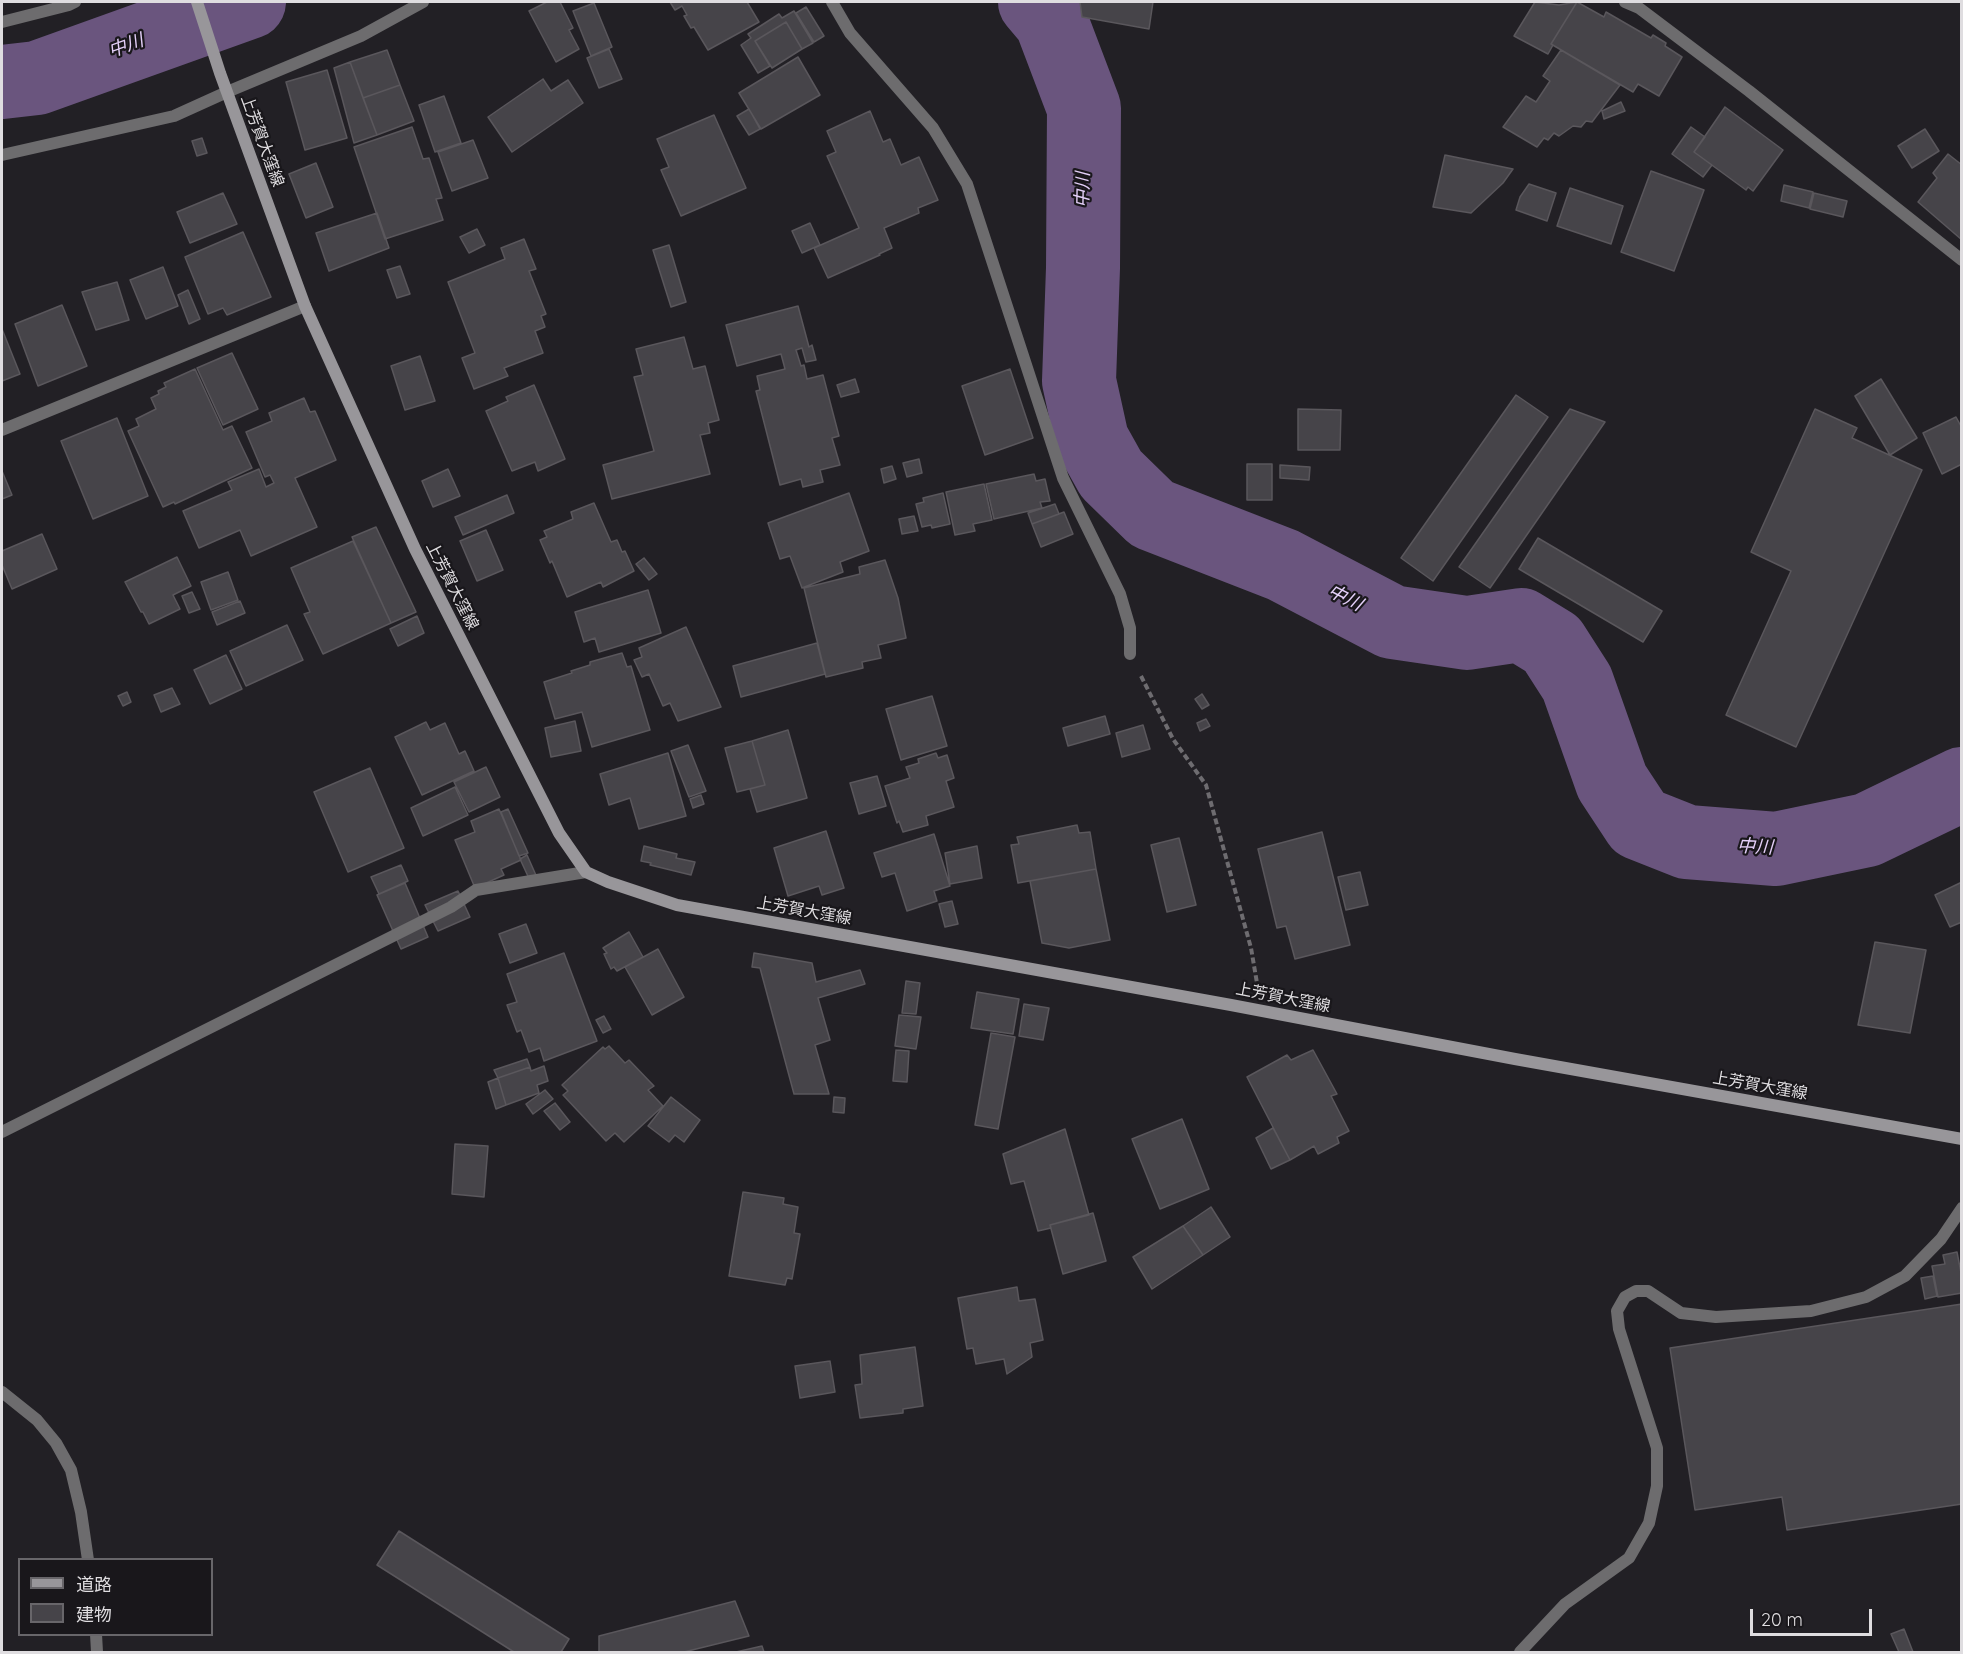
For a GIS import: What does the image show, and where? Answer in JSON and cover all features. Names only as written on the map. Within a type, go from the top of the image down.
[{"type":"main road","name":"上芳賀大窪線","points":[[197,2],[226,92],[304,306],[415,549],[559,833],[586,872],[608,882],[677,905],[1962,1139]]},
{"type":"street","points":[[2,22],[57,9],[75,2]]},
{"type":"street","points":[[2,155],[174,116],[361,36],[423,2]]},
{"type":"street","points":[[832,2],[850,33],[933,128],[967,184],[1063,478],[1120,594],[1130,628],[1130,654]]},
{"type":"street","points":[[1625,2],[1639,8],[1749,91],[1962,260]]},
{"type":"street","points":[[2,430],[304,306]]},
{"type":"street","points":[[2,1132],[451,908],[476,891],[586,872]]},
{"type":"street","points":[[1520,1653],[1565,1604],[1629,1558],[1649,1523],[1657,1486],[1657,1448],[1619,1329],[1617,1311],[1625,1297],[1636,1290],[1648,1291],[1681,1313],[1716,1317],[1811,1311],[1866,1297],[1905,1276],[1941,1239],[1962,1208]]},
{"type":"street","points":[[2,1392],[37,1420],[56,1443],[71,1470],[81,1512],[88,1558]]},
{"type":"street","points":[[96,1636],[97,1653]]},
{"type":"path","points":[[1130,654],[1173,740],[1206,785],[1251,948],[1262,1011]]},
{"type":"building","points":[[547,2],[560,2],[573,28],[569,30],[579,49],[556,62],[529,11]]},
{"type":"building","points":[[670,2],[747,2],[759,22],[708,50],[694,27],[691,28],[684,16],[687,15],[682,6],[675,10]]},
{"type":"building","points":[[1080,2],[1153,2],[1149,29],[1082,17]]},
{"type":"building","points":[[1535,2],[1559,5],[1577,2],[1551,44],[1553,45],[1548,54],[1514,36]]},
{"type":"building","points":[[1577,2],[1604,17],[1606,12],[1651,38],[1653,35],[1682,57],[1659,96],[1638,84],[1633,92],[1551,44]]},
{"type":"building","points":[[594,3],[612,47],[591,56],[573,11]]},
{"type":"building","points":[[806,7],[824,36],[814,42],[796,13]]},
{"type":"building","points":[[794,11],[813,43],[802,49],[786,22],[755,41],[770,66],[758,73],[741,45],[751,38],[748,34],[779,14],[782,18]]},
{"type":"building","points":[[786,22],[802,49],[772,68],[755,41]]},
{"type":"building","points":[[609,49],[622,79],[599,88],[587,58]]},
{"type":"building","points":[[387,50],[400,85],[363,98],[350,62]]},
{"type":"building","points":[[1561,50],[1620,85],[1592,122],[1586,121],[1581,127],[1573,126],[1559,136],[1554,133],[1548,140],[1544,138],[1537,147],[1503,127],[1526,96],[1536,102],[1550,81],[1543,76]]},
{"type":"building","points":[[798,57],[820,95],[761,129],[739,93]]},
{"type":"building","points":[[350,62],[377,135],[354,143],[334,68]]},
{"type":"building","points":[[327,70],[347,138],[305,150],[286,82]]},
{"type":"building","points":[[543,79],[551,91],[568,80],[583,103],[512,152],[488,117]]},
{"type":"building","points":[[400,85],[414,121],[377,135],[363,98]]},
{"type":"building","points":[[444,96],[461,143],[435,152],[419,105]]},
{"type":"building","points":[[1621,102],[1625,111],[1604,119],[1602,111]]},
{"type":"building","points":[[1725,107],[1783,150],[1753,191],[1748,187],[1746,190],[1694,152]]},
{"type":"building","points":[[749,109],[760,129],[749,135],[737,116]]},
{"type":"building","points":[[870,111],[883,142],[890,139],[901,165],[919,157],[938,200],[918,208],[919,213],[884,228],[892,248],[828,278],[814,248],[859,228],[827,156],[836,152],[827,131]]},
{"type":"building","points":[[714,115],[746,188],[681,216],[661,170],[669,167],[657,139]]},
{"type":"building","points":[[412,127],[423,159],[429,158],[442,198],[436,199],[443,220],[385,239],[354,147]]},
{"type":"building","points":[[1691,127],[1705,137],[1694,152],[1712,165],[1703,177],[1672,154]]},
{"type":"building","points":[[1925,129],[1939,151],[1912,168],[1898,146]]},
{"type":"building","points":[[202,138],[207,153],[197,156],[192,141]]},
{"type":"building","points":[[473,140],[488,178],[452,191],[438,152]]},
{"type":"building","points":[[1948,154],[1962,165],[1962,240],[1918,202],[1937,178],[1933,173]]},
{"type":"building","points":[[1445,155],[1513,169],[1503,183],[1471,213],[1433,207]]},
{"type":"building","points":[[316,163],[333,207],[306,218],[289,174]]},
{"type":"building","points":[[1651,171],[1704,190],[1674,271],[1621,252]]},
{"type":"building","points":[[1529,184],[1556,193],[1547,221],[1516,210],[1520,197]]},
{"type":"building","points":[[1784,185],[1813,192],[1809,208],[1781,201]]},
{"type":"building","points":[[1570,188],[1623,206],[1611,244],[1557,226]]},
{"type":"building","points":[[223,193],[237,224],[190,243],[177,212]]},
{"type":"building","points":[[1814,193],[1847,201],[1843,217],[1810,209]]},
{"type":"building","points":[[377,213],[389,248],[329,271],[316,233]]},
{"type":"building","points":[[810,223],[820,245],[802,253],[792,231]]},
{"type":"building","points":[[477,229],[485,245],[469,253],[460,237]]},
{"type":"building","points":[[243,232],[271,297],[227,315],[223,308],[208,314],[185,257]]},
{"type":"building","points":[[524,239],[536,269],[529,271],[546,314],[541,316],[545,327],[535,331],[543,353],[504,368],[508,376],[474,389],[462,358],[475,353],[448,282],[505,259],[501,248]]},
{"type":"building","points":[[669,245],[686,302],[671,307],[653,250]]},
{"type":"building","points":[[400,266],[410,294],[397,298],[387,270]]},
{"type":"building","points":[[163,267],[178,306],[146,319],[130,280]]},
{"type":"building","points":[[117,282],[129,320],[96,330],[82,292]]},
{"type":"building","points":[[188,290],[200,319],[189,324],[178,295]]},
{"type":"building","points":[[62,305],[87,366],[38,386],[15,324]]},
{"type":"building","points":[[798,306],[809,347],[812,345],[816,360],[806,362],[802,348],[796,350],[801,366],[804,365],[807,379],[823,375],[839,436],[832,438],[840,465],[820,470],[823,482],[803,487],[801,479],[780,485],[756,391],[760,390],[757,376],[785,369],[781,354],[737,366],[726,325]]},
{"type":"building","points":[[2,329],[20,374],[2,381]]},
{"type":"building","points":[[684,337],[693,369],[705,366],[719,420],[708,423],[710,433],[700,435],[710,474],[612,499],[603,465],[654,451],[634,377],[643,375],[636,349]]},
{"type":"building","points":[[232,353],[258,409],[223,425],[197,368]]},
{"type":"building","points":[[420,356],[435,401],[405,410],[391,366]]},
{"type":"building","points":[[195,369],[223,430],[232,426],[252,468],[175,504],[174,502],[163,507],[128,431],[139,426],[136,419],[156,409],[151,398],[166,387],[164,383]]},
{"type":"building","points":[[1010,369],[1033,438],[985,455],[962,386]]},
{"type":"building","points":[[855,379],[859,392],[841,397],[837,385]]},
{"type":"building","points":[[1881,379],[1917,438],[1890,455],[1855,396]]},
{"type":"building","points":[[534,385],[565,459],[538,471],[535,462],[512,471],[486,411],[508,401],[506,397]]},
{"type":"building","points":[[1516,395],[1548,417],[1433,581],[1401,558]]},
{"type":"building","points":[[304,398],[310,412],[315,411],[336,460],[295,478],[317,527],[251,556],[240,530],[199,548],[183,511],[232,490],[228,482],[259,469],[266,487],[274,483],[270,475],[265,477],[246,432],[272,421],[269,413]]},
{"type":"building","points":[[1298,409],[1341,410],[1340,450],[1298,450]]},
{"type":"building","points":[[1570,409],[1605,422],[1490,588],[1459,567]]},
{"type":"building","points":[[1815,409],[1857,428],[1852,438],[1922,470],[1796,747],[1726,715],[1791,571],[1751,552]]},
{"type":"building","points":[[1956,417],[1962,428],[1962,464],[1942,474],[1923,433]]},
{"type":"building","points":[[117,418],[148,496],[93,519],[61,441]]},
{"type":"building","points":[[919,459],[922,473],[907,477],[903,463]]},
{"type":"building","points":[[1247,464],[1272,464],[1272,500],[1247,500]]},
{"type":"building","points":[[1280,465],[1310,467],[1309,480],[1280,478]]},
{"type":"building","points":[[892,466],[896,479],[884,483],[881,469]]},
{"type":"building","points":[[448,469],[460,496],[433,507],[422,481]]},
{"type":"building","points":[[2,471],[12,495],[2,499]]},
{"type":"building","points":[[1034,474],[1036,481],[1045,479],[1050,501],[1040,502],[1042,508],[994,519],[986,484]]},
{"type":"building","points":[[984,484],[992,520],[973,524],[975,531],[955,535],[946,492]]},
{"type":"building","points":[[849,493],[869,551],[840,562],[843,572],[802,588],[790,556],[780,559],[768,523]]},
{"type":"building","points":[[943,493],[950,524],[932,528],[931,525],[922,527],[916,504],[924,502],[923,498]]},
{"type":"building","points":[[507,495],[514,513],[463,535],[455,517]]},
{"type":"building","points":[[594,503],[611,542],[617,540],[634,571],[603,587],[601,582],[567,597],[552,561],[550,563],[540,540],[547,537],[544,531],[573,519],[571,512]]},
{"type":"building","points":[[1055,504],[1059,514],[1032,524],[1028,513]]},
{"type":"building","points":[[1064,512],[1073,534],[1041,547],[1032,524]]},
{"type":"building","points":[[914,516],[918,531],[902,534],[899,519]]},
{"type":"building","points":[[376,527],[416,612],[391,623],[352,537]]},
{"type":"building","points":[[486,530],[503,570],[477,581],[460,541]]},
{"type":"building","points":[[42,534],[57,569],[12,589],[2,565],[2,551]]},
{"type":"building","points":[[1538,538],[1662,611],[1643,642],[1519,569]]},
{"type":"building","points":[[353,541],[391,623],[323,654],[304,614],[310,612],[291,568]]},
{"type":"building","points":[[177,557],[191,586],[173,595],[180,609],[149,624],[125,582]]},
{"type":"building","points":[[644,558],[657,574],[649,580],[636,564]]},
{"type":"building","points":[[885,560],[898,598],[906,638],[878,645],[881,658],[862,662],[863,668],[826,677],[804,588],[860,574],[859,567]]},
{"type":"building","points":[[228,572],[238,600],[211,610],[201,582]]},
{"type":"building","points":[[648,590],[661,633],[599,652],[595,638],[584,642],[575,612]]},
{"type":"building","points":[[192,592],[200,609],[189,613],[182,596]]},
{"type":"building","points":[[240,601],[245,613],[217,625],[212,612]]},
{"type":"building","points":[[417,616],[424,633],[398,646],[390,629]]},
{"type":"building","points":[[287,625],[303,660],[246,686],[230,651]]},
{"type":"building","points":[[686,627],[721,707],[678,721],[670,703],[663,706],[649,674],[642,677],[634,660],[642,657],[639,648]]},
{"type":"building","points":[[817,643],[825,674],[741,697],[733,666]]},
{"type":"building","points":[[622,653],[627,667],[631,666],[650,730],[592,747],[582,712],[555,719],[544,682],[572,673],[571,671],[590,665],[590,662]]},
{"type":"building","points":[[226,655],[242,689],[210,704],[194,670]]},
{"type":"building","points":[[172,688],[180,704],[161,712],[154,695]]},
{"type":"building","points":[[127,692],[131,702],[123,706],[118,696]]},
{"type":"building","points":[[1202,694],[1209,705],[1202,709],[1195,699]]},
{"type":"building","points":[[932,696],[947,746],[901,760],[886,709]]},
{"type":"building","points":[[1105,716],[1110,734],[1068,746],[1063,728]]},
{"type":"building","points":[[1206,719],[1210,726],[1200,731],[1197,723]]},
{"type":"building","points":[[575,721],[581,751],[551,757],[545,728]]},
{"type":"building","points":[[426,722],[430,730],[445,723],[459,754],[465,751],[474,771],[422,795],[395,737]]},
{"type":"building","points":[[1143,725],[1150,749],[1122,757],[1116,733]]},
{"type":"building","points":[[788,730],[807,798],[757,812],[750,789],[765,785],[752,741]]},
{"type":"building","points":[[752,741],[765,785],[737,792],[725,748]]},
{"type":"building","points":[[688,745],[706,791],[689,797],[671,751]]},
{"type":"building","points":[[668,753],[686,816],[639,829],[630,798],[609,805],[600,774]]},
{"type":"building","points":[[936,753],[938,758],[947,755],[954,778],[946,781],[954,807],[926,816],[928,825],[903,832],[899,821],[897,823],[885,786],[910,778],[906,767],[919,763],[918,759]]},
{"type":"building","points":[[486,767],[500,797],[469,812],[454,782]]},
{"type":"building","points":[[370,768],[404,848],[348,872],[314,792]]},
{"type":"building","points":[[877,776],[886,806],[859,814],[850,783]]},
{"type":"building","points":[[455,787],[468,815],[423,836],[411,808]]},
{"type":"building","points":[[701,795],[704,804],[693,808],[690,799]]},
{"type":"building","points":[[499,809],[521,860],[501,869],[504,875],[475,888],[455,840],[475,832],[471,821]]},
{"type":"building","points":[[508,809],[528,853],[519,856],[501,812]]},
{"type":"building","points":[[1077,825],[1079,833],[1090,832],[1096,869],[1018,883],[1011,845],[1019,844],[1017,837]]},
{"type":"building","points":[[826,831],[844,888],[822,895],[819,886],[788,896],[774,848]]},
{"type":"building","points":[[1322,832],[1350,945],[1295,959],[1286,926],[1277,928],[1258,849]]},
{"type":"building","points":[[934,834],[950,886],[934,891],[937,901],[907,911],[895,873],[882,877],[874,853]]},
{"type":"building","points":[[1179,838],[1196,905],[1167,912],[1151,845]]},
{"type":"building","points":[[644,846],[677,854],[676,858],[695,862],[691,875],[641,861]]},
{"type":"building","points":[[977,846],[982,878],[950,884],[945,853]]},
{"type":"building","points":[[527,855],[539,882],[532,885],[520,859]]},
{"type":"building","points":[[401,865],[408,881],[379,894],[371,877]]},
{"type":"building","points":[[1096,869],[1110,940],[1069,948],[1042,943],[1030,881]]},
{"type":"building","points":[[1360,872],[1368,905],[1346,910],[1338,877]]},
{"type":"building","points":[[1962,882],[1962,922],[1950,927],[1935,895]]},
{"type":"building","points":[[405,883],[428,937],[401,949],[377,895]]},
{"type":"building","points":[[458,891],[470,917],[438,931],[425,905]]},
{"type":"building","points":[[952,901],[958,924],[945,927],[939,904]]},
{"type":"building","points":[[526,924],[537,953],[510,963],[499,934]]},
{"type":"building","points":[[629,932],[643,957],[617,971],[614,967],[611,969],[604,954],[607,953],[603,948]]},
{"type":"building","points":[[1875,942],[1926,950],[1910,1033],[1858,1025]]},
{"type":"building","points":[[658,949],[684,997],[652,1015],[625,967]]},
{"type":"building","points":[[564,953],[597,1041],[544,1061],[540,1048],[529,1052],[521,1030],[517,1032],[507,1005],[517,1002],[507,974]]},
{"type":"building","points":[[754,953],[812,963],[816,982],[860,970],[865,984],[818,998],[830,1040],[815,1045],[829,1094],[794,1094],[760,968],[752,967]]},
{"type":"building","points":[[906,981],[920,983],[916,1014],[902,1013]]},
{"type":"building","points":[[977,992],[1019,999],[1013,1034],[971,1028]]},
{"type":"building","points":[[1024,1004],[1049,1008],[1043,1040],[1019,1036]]},
{"type":"building","points":[[899,1015],[921,1017],[916,1049],[895,1046]]},
{"type":"building","points":[[604,1016],[611,1029],[603,1033],[596,1020]]},
{"type":"building","points":[[991,1033],[1015,1037],[998,1129],[975,1125]]},
{"type":"building","points":[[609,1046],[625,1063],[629,1060],[654,1086],[648,1090],[663,1106],[624,1142],[615,1133],[606,1141],[563,1095],[568,1091],[562,1085],[603,1047],[605,1049]]},
{"type":"building","points":[[896,1050],[909,1051],[907,1082],[893,1081]]},
{"type":"building","points":[[1313,1050],[1337,1094],[1331,1096],[1349,1131],[1337,1137],[1339,1143],[1318,1154],[1314,1146],[1290,1160],[1247,1077],[1287,1055],[1291,1060]]},
{"type":"building","points":[[527,1059],[530,1067],[498,1078],[494,1070]]},
{"type":"building","points":[[544,1066],[548,1081],[537,1085],[539,1093],[506,1105],[498,1078],[530,1067],[531,1071]]},
{"type":"building","points":[[498,1078],[506,1105],[496,1109],[488,1082]]},
{"type":"building","points":[[545,1090],[553,1099],[533,1114],[526,1104]]},
{"type":"building","points":[[671,1097],[700,1120],[684,1142],[675,1135],[669,1142],[648,1126]]},
{"type":"building","points":[[834,1097],[845,1098],[844,1113],[833,1112]]},
{"type":"building","points":[[555,1103],[570,1122],[560,1130],[544,1111]]},
{"type":"building","points":[[1182,1119],[1209,1189],[1160,1209],[1132,1139]]},
{"type":"building","points":[[1273,1128],[1290,1160],[1271,1169],[1256,1138]]},
{"type":"building","points":[[1065,1129],[1089,1215],[1050,1225],[1051,1228],[1038,1231],[1024,1181],[1011,1184],[1003,1154]]},
{"type":"building","points":[[455,1144],[488,1146],[484,1197],[452,1194]]},
{"type":"building","points":[[743,1192],[784,1198],[783,1204],[798,1207],[794,1233],[800,1234],[792,1279],[787,1278],[785,1285],[729,1276]]},
{"type":"building","points":[[1211,1207],[1230,1237],[1203,1255],[1183,1226]]},
{"type":"building","points":[[1093,1213],[1106,1261],[1063,1274],[1050,1225]]},
{"type":"building","points":[[1183,1226],[1203,1255],[1152,1289],[1133,1257]]},
{"type":"building","points":[[1957,1252],[1962,1278],[1962,1293],[1938,1297],[1932,1266],[1945,1264],[1943,1255]]},
{"type":"building","points":[[1933,1276],[1937,1296],[1925,1299],[1921,1278]]},
{"type":"building","points":[[1017,1287],[1019,1301],[1035,1299],[1043,1340],[1030,1343],[1032,1357],[1007,1374],[1004,1359],[976,1364],[973,1348],[967,1349],[958,1298]]},
{"type":"building","points":[[1962,1304],[1962,1504],[1787,1530],[1782,1497],[1695,1510],[1670,1348]]},
{"type":"building","points":[[915,1347],[923,1406],[903,1409],[903,1413],[860,1418],[855,1385],[862,1384],[860,1355]]},
{"type":"building","points":[[830,1361],[835,1392],[800,1398],[795,1366]]},
{"type":"building","points":[[399,1531],[569,1639],[561,1652],[514,1652],[377,1565]]},
{"type":"building","points":[[735,1601],[749,1636],[684,1652],[599,1652],[599,1636]]},
{"type":"building","points":[[1904,1629],[1913,1652],[1899,1652],[1891,1634]]},
{"type":"building","points":[[762,1646],[764,1652],[736,1652]]},
{"type":"waterway","name":"中川","points":[[2,82],[37,78],[249,2]]},
{"type":"waterway","name":"中川","points":[[1035,2],[1051,21],[1084,108],[1083,268],[1079,381],[1092,440],[1111,474],[1152,514],[1283,565],[1392,622],[1467,633],[1521,625],[1552,644],[1577,683],[1612,782],[1639,823],[1687,842],[1776,849],[1867,830],[1962,784]]}]
